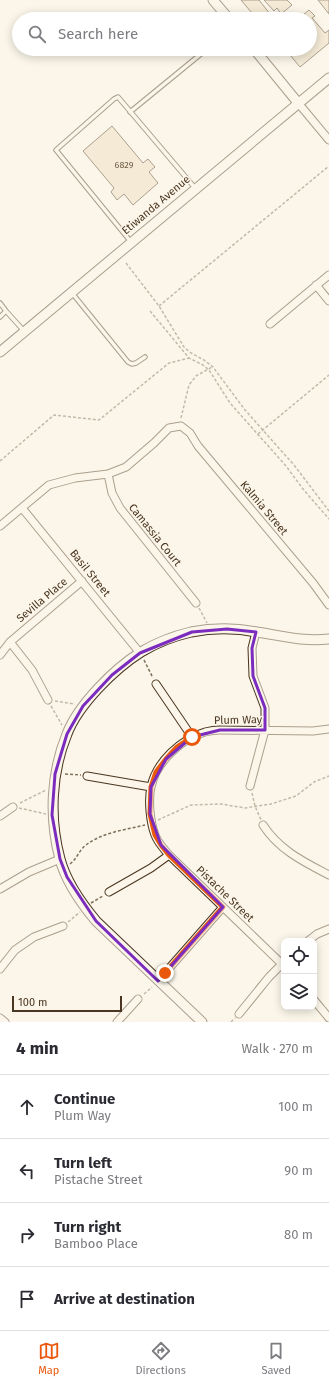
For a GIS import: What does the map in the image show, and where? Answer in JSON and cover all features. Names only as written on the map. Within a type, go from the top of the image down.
[{"type":"street","points":[[213,0],[223,12]]},
{"type":"street","points":[[260,56],[329,140]]},
{"type":"street","name":"Etiwanda Avenue","points":[[0,352],[329,78]]},
{"type":"street","points":[[270,324],[329,275]]},
{"type":"street","points":[[316,285],[329,301]]},
{"type":"street","points":[[0,526],[49,485],[75,478],[108,474],[126,467],[170,428],[181,426]]},
{"type":"street","name":"Kalmia Street","points":[[181,426],[190,432],[198,446],[329,605]]},
{"type":"street","name":"Camassia Court","points":[[108,474],[112,493],[120,508],[196,603]]},
{"type":"street","name":"Basil Street","points":[[22,508],[140,653]]},
{"type":"street","name":"Sevilla Place","points":[[0,655],[10,642],[82,581]]},
{"type":"street","points":[[202,1022],[155,984],[96,922],[75,893],[61,863],[52,815],[55,774],[67,734],[83,706],[112,675],[140,653],[164,641],[192,632],[227,629],[315,641],[329,639]]},
{"type":"street","points":[[250,786],[265,730],[265,708],[253,676],[252,648],[256,632]]},
{"type":"street","points":[[10,642],[32,670],[48,700]]},
{"type":"street","points":[[156,684],[192,737]]},
{"type":"street","name":"Plum Way","points":[[155,835],[150,814],[151,787],[156,772],[177,747],[192,737],[205,732],[220,730],[313,731],[329,728]]},
{"type":"street","points":[[87,776],[151,787]]},
{"type":"street","points":[[0,816],[13,807]]},
{"type":"street","points":[[263,825],[269,834],[282,847],[305,863],[329,875]]},
{"type":"street","name":"Pistache Street","points":[[155,835],[169,855],[281,962]]},
{"type":"street","points":[[108,892],[151,868],[169,855]]},
{"type":"street","points":[[0,889],[29,872],[61,863]]},
{"type":"street","points":[[155,984],[223,907]]},
{"type":"street","points":[[0,969],[15,950],[34,937],[63,926]]},
{"type":"street","points":[[312,938],[329,929]]},
{"type":"street","points":[[239,1014],[268,977],[281,966]]},
{"type":"street","points":[[117,1022],[138,999]]},
{"type":"street","points":[[317,1004],[329,1018]]},
{"type":"street","points":[[0,1018],[5,1022]]},
{"type":"lane","points":[[130,112],[198,56]]},
{"type":"lane","points":[[131,242],[56,150],[118,96],[195,189]]},
{"type":"lane","points":[[72,292],[128,362],[132,364],[136,363],[145,357]]},
{"type":"lane","points":[[0,303],[24,332]]},
{"type":"lane","points":[[0,316],[6,311]]},
{"type":"path","points":[[159,306],[329,166]]},
{"type":"path","points":[[126,263],[159,306],[184,348],[208,362],[213,367],[226,387],[294,465],[329,511]]},
{"type":"path","points":[[150,311],[189,358],[203,365],[208,370],[230,403],[286,466],[303,489],[329,519]]},
{"type":"path","points":[[0,460],[54,415],[100,420],[169,363],[189,358]]},
{"type":"path","points":[[181,426],[189,384],[196,376],[213,367]]},
{"type":"path","points":[[258,434],[329,375]]},
{"type":"path","points":[[196,603],[212,630]]},
{"type":"path","points":[[140,653],[156,684]]},
{"type":"path","points":[[48,700],[83,706]]},
{"type":"path","points":[[48,700],[67,734]]},
{"type":"path","points":[[55,774],[87,776]]},
{"type":"path","points":[[61,863],[72,863],[80,850],[95,839],[119,831],[152,823],[191,805],[221,804],[245,808],[270,804],[296,796],[314,782],[329,776]]},
{"type":"path","points":[[13,807],[54,786]]},
{"type":"path","points":[[250,786],[255,806],[263,825]]},
{"type":"path","points":[[13,807],[52,815]]},
{"type":"path","points":[[138,999],[155,984]]},
{"type":"highlighted area","points":[[227,629],[256,632],[252,648],[253,676],[265,708],[265,730],[220,730],[192,737],[166,759],[151,787],[150,814],[161,845],[223,907],[158,981],[96,921],[67,877],[60,859],[52,815],[55,774],[67,734],[83,706],[112,675],[140,653],[192,632]]},
{"type":"building","points":[[241,0],[259,0],[268,12],[251,12]]},
{"type":"building","points":[[264,0],[287,0],[292,5],[283,12],[280,12],[277,8],[274,11]]},
{"type":"building","points":[[318,0],[329,0],[329,14]]},
{"type":"building","points":[[317,24],[325,33],[329,30],[329,43],[317,53]]},
{"type":"building","points":[[291,56],[313,56],[300,67]]},
{"type":"building","points":[[112,126],[143,163],[148,159],[155,167],[149,172],[158,183],[133,205],[124,194],[117,200],[111,192],[114,188],[83,151]]},
{"type":"route","points":[[165,973],[223,907],[169,855],[161,845],[155,835],[150,814],[151,787],[156,772],[177,747],[192,737]]}]
